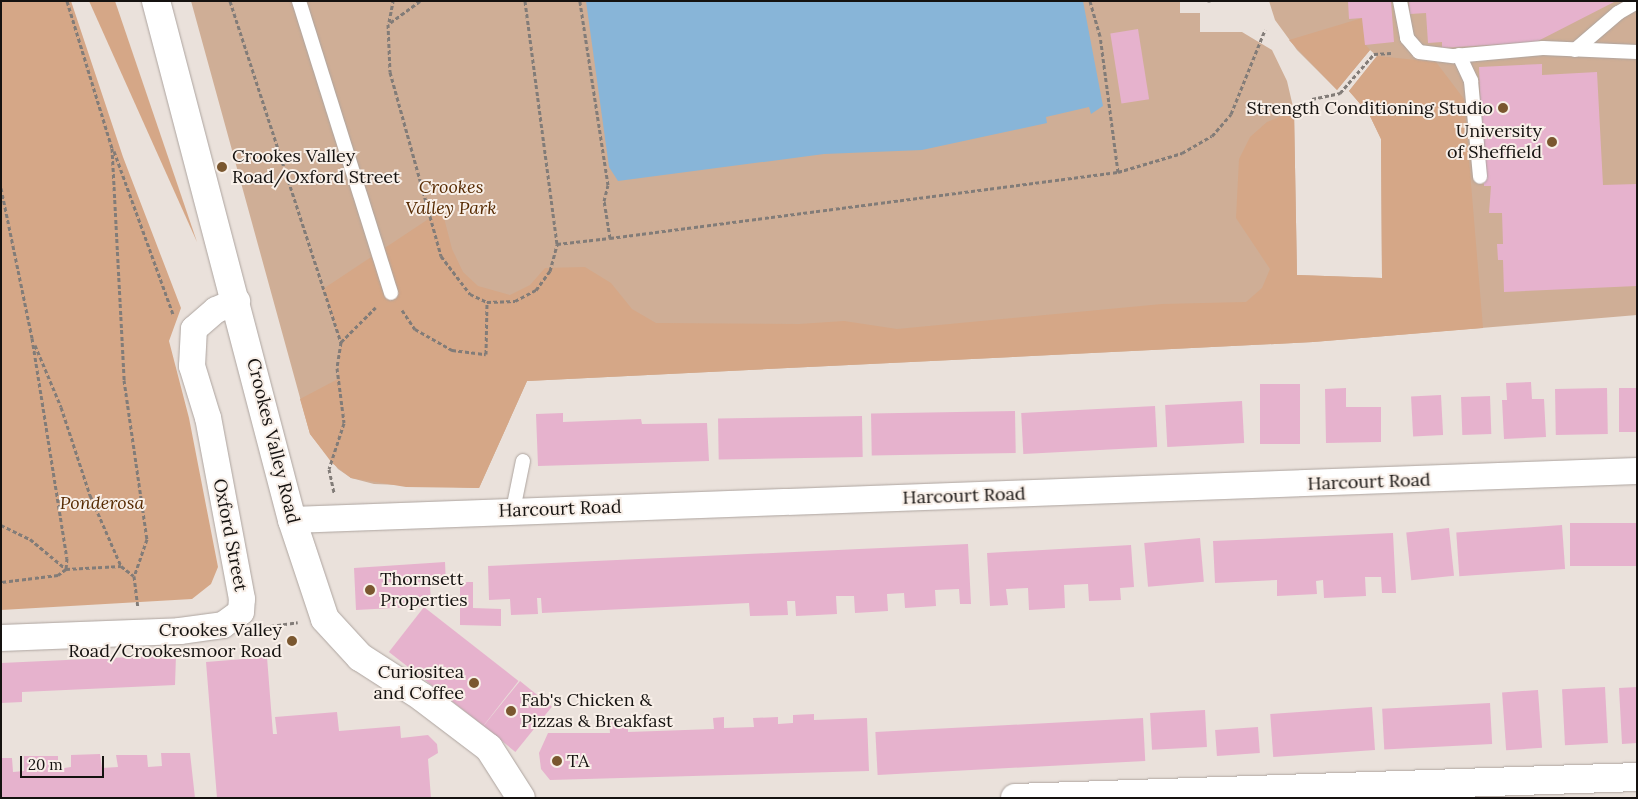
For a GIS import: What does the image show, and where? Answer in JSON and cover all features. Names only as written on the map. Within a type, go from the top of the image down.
[{"type":"street","name":"Crookes Valley Road","points":[[156,1],[237,301],[292,520],[325,619],[360,656],[422,697],[489,748],[509,773],[521,798]]},
{"type":"street","name":"Oxford Street","points":[[1,638],[180,630],[223,626],[241,612],[242,599],[208,418],[192,366],[194,329],[216,310],[237,301]]},
{"type":"street","name":"Harcourt Road","points":[[292,520],[514,510],[1637,471]]},
{"type":"street","points":[[1015,798],[1347,792],[1637,777]]},
{"type":"lane","points":[[299,1],[391,293]]},
{"type":"lane","points":[[1400,1],[1407,38],[1419,52],[1459,55],[1543,48],[1637,52]]},
{"type":"lane","points":[[1575,50],[1618,13],[1637,2]]},
{"type":"lane","points":[[1459,55],[1471,81],[1480,177]]},
{"type":"lane","points":[[514,510],[523,461]]},
{"type":"path","points":[[67,1],[112,148],[175,321]]},
{"type":"path","points":[[230,1],[340,342],[337,368],[344,423],[329,469],[340,517]]},
{"type":"path","points":[[393,1],[388,24],[390,72],[441,256],[465,289],[487,302],[515,301],[536,290],[550,271],[557,244],[525,2],[521,1]]},
{"type":"path","points":[[388,24],[420,1]]},
{"type":"path","points":[[580,1],[608,185],[604,201],[610,238]]},
{"type":"path","points":[[1090,1],[1100,36],[1118,172]]},
{"type":"path","points":[[557,244],[1118,172],[1182,152],[1212,136],[1231,114],[1265,30]]},
{"type":"path","points":[[1312,99],[1340,93],[1374,54]]},
{"type":"path","points":[[32,338],[121,566],[134,576],[147,538],[124,380],[112,148]]},
{"type":"path","points":[[1,188],[32,338],[61,514],[66,569]]},
{"type":"path","points":[[340,342],[391,293],[415,329],[452,350],[486,354],[487,302]]},
{"type":"path","points":[[1,525],[30,539],[66,569]]},
{"type":"path","points":[[1,582],[33,581],[58,575],[66,569],[121,566]]},
{"type":"path","points":[[254,628],[325,619]]},
{"type":"green space","name":"Ponderosa","points":[[1,1],[71,1],[123,157],[181,308],[169,341],[189,418],[218,567],[211,584],[192,599],[1,610]]},
{"type":"green space","points":[[89,1],[115,1],[197,242]]},
{"type":"green space","name":"Crookes Valley Park","points":[[191,1],[1180,1],[1180,13],[1200,13],[1200,32],[1242,32],[1272,50],[1287,81],[1294,111],[1297,275],[1382,278],[1381,139],[1369,114],[1349,91],[1377,56],[1370,50],[1337,90],[1297,50],[1275,20],[1269,1],[1637,1],[1637,315],[1313,342],[527,381],[479,488],[374,484],[351,478],[338,469],[310,434]]},
{"type":"green space","points":[[1362,18],[1365,44],[1370,50],[1337,90],[1289,40]]},
{"type":"green space","points":[[1377,56],[1436,62],[1464,99],[1483,328],[1313,342],[527,381],[479,488],[406,487],[351,478],[332,463],[310,434],[300,399],[338,379],[341,342],[323,289],[442,210],[452,249],[463,272],[478,286],[510,295],[530,285],[545,268],[585,267],[611,283],[632,309],[656,323],[799,324],[844,321],[897,329],[1162,304],[1246,302],[1262,288],[1270,269],[1236,218],[1239,159],[1250,137],[1267,122],[1294,111],[1297,275],[1382,278],[1381,139],[1369,114],[1349,91]]},
{"type":"water","points":[[586,1],[1083,1],[1103,106],[1091,114],[1089,107],[1046,117],[1047,123],[922,150],[824,154],[618,181],[609,167]]},
{"type":"building","points":[[1348,1],[1391,1],[1394,42],[1365,45],[1362,18],[1349,19]]},
{"type":"building","points":[[1409,1],[1616,1],[1536,42],[1442,48],[1442,42],[1428,43],[1426,13],[1410,14]]},
{"type":"building","points":[[1138,29],[1149,99],[1121,104],[1110,33]]},
{"type":"building","points":[[1542,64],[1542,75],[1597,72],[1603,185],[1637,184],[1637,286],[1504,292],[1503,260],[1498,260],[1497,244],[1503,244],[1502,213],[1489,213],[1491,186],[1484,186],[1479,67]]},
{"type":"building","points":[[1531,382],[1532,399],[1544,399],[1546,437],[1504,439],[1502,400],[1507,400],[1506,383]]},
{"type":"building","points":[[1260,384],[1300,384],[1300,444],[1260,444]]},
{"type":"building","points":[[1346,388],[1346,407],[1381,407],[1381,442],[1326,443],[1325,389]]},
{"type":"building","points":[[1607,388],[1608,434],[1556,435],[1555,389]]},
{"type":"building","points":[[1619,388],[1637,388],[1637,432],[1619,432]]},
{"type":"building","points":[[1441,395],[1443,435],[1413,437],[1411,397]]},
{"type":"building","points":[[1490,396],[1491,434],[1462,435],[1461,397]]},
{"type":"building","points":[[1242,401],[1244,443],[1167,447],[1165,405]]},
{"type":"building","points":[[1155,406],[1157,447],[1023,454],[1021,413]]},
{"type":"building","points":[[1015,411],[1016,453],[872,456],[871,414]]},
{"type":"building","points":[[563,413],[563,422],[641,419],[642,424],[707,423],[709,461],[538,466],[536,414]]},
{"type":"building","points":[[862,416],[863,457],[719,460],[718,419]]},
{"type":"building","points":[[1570,523],[1637,523],[1637,566],[1570,566]]},
{"type":"building","points":[[1562,525],[1565,569],[1459,576],[1456,532]]},
{"type":"building","points":[[1449,528],[1454,576],[1411,580],[1406,532]]},
{"type":"building","points":[[1393,533],[1396,593],[1382,593],[1381,577],[1365,577],[1366,596],[1324,598],[1323,580],[1316,581],[1317,594],[1277,596],[1277,580],[1215,583],[1213,541]]},
{"type":"building","points":[[1200,538],[1204,582],[1148,587],[1144,543]]},
{"type":"building","points":[[968,544],[971,604],[960,604],[959,589],[935,590],[936,606],[905,608],[904,593],[887,594],[888,611],[855,613],[854,596],[836,596],[837,614],[796,616],[795,601],[787,601],[788,615],[750,616],[749,603],[542,613],[541,598],[537,598],[538,614],[511,615],[510,599],[489,600],[488,566]]},
{"type":"building","points":[[1131,545],[1134,587],[1120,588],[1121,600],[1089,601],[1088,584],[1064,585],[1065,608],[1029,610],[1028,588],[1006,589],[1008,605],[990,606],[987,553]]},
{"type":"building","points":[[445,562],[446,584],[430,585],[431,606],[356,610],[354,568]]},
{"type":"building","points":[[460,582],[473,582],[473,608],[501,609],[501,626],[460,625]]},
{"type":"building","points":[[424,607],[519,681],[483,726],[389,652]]},
{"type":"building","points":[[176,655],[175,685],[22,692],[22,702],[1,703],[1,663]]},
{"type":"building","points":[[267,657],[273,734],[277,734],[275,717],[337,712],[339,731],[400,726],[401,738],[428,735],[437,744],[438,753],[428,759],[431,798],[217,798],[206,662]]},
{"type":"building","points":[[520,681],[552,707],[515,752],[483,726]]},
{"type":"building","points":[[1605,687],[1608,743],[1565,745],[1562,689]]},
{"type":"building","points":[[1637,687],[1637,743],[1622,744],[1619,688]]},
{"type":"building","points":[[1538,690],[1542,748],[1506,750],[1502,693]]},
{"type":"building","points":[[1490,703],[1492,744],[1384,750],[1382,709]]},
{"type":"building","points":[[1372,707],[1375,750],[1273,757],[1270,714]]},
{"type":"building","points":[[1205,710],[1207,747],[1152,750],[1150,713]]},
{"type":"building","points":[[814,714],[814,720],[867,718],[869,771],[550,780],[541,769],[539,753],[548,733],[610,733],[609,721],[628,720],[628,732],[714,729],[713,718],[724,717],[724,728],[754,727],[753,718],[778,717],[778,724],[793,723],[793,715]]},
{"type":"building","points":[[1143,718],[1145,761],[878,775],[875,732]]},
{"type":"building","points":[[1258,727],[1260,753],[1217,756],[1215,730]]},
{"type":"building","points":[[161,753],[190,753],[195,798],[1,798],[1,758],[12,758],[13,772],[24,771],[24,756],[58,756],[58,769],[71,767],[71,755],[100,754],[102,768],[118,767],[116,755],[147,755],[148,767],[162,766]]},
{"type":"place","name":"Strength Conditioning Studio","points":[[1503,108]]},
{"type":"place","name":"University of Sheffield","points":[[1552,142]]},
{"type":"place","name":"Crookes Valley Road/Oxford Street","points":[[222,167]]},
{"type":"place","name":"Thornsett Properties","points":[[370,590]]},
{"type":"place","name":"Crookes Valley Road/Crookesmoor Road","points":[[292,641]]},
{"type":"place","name":"Curiositea and Coffee","points":[[474,683]]},
{"type":"place","name":"Fab's Chicken & Pizzas & Breakfast","points":[[511,711]]},
{"type":"place","name":"TA","points":[[557,761]]}]
